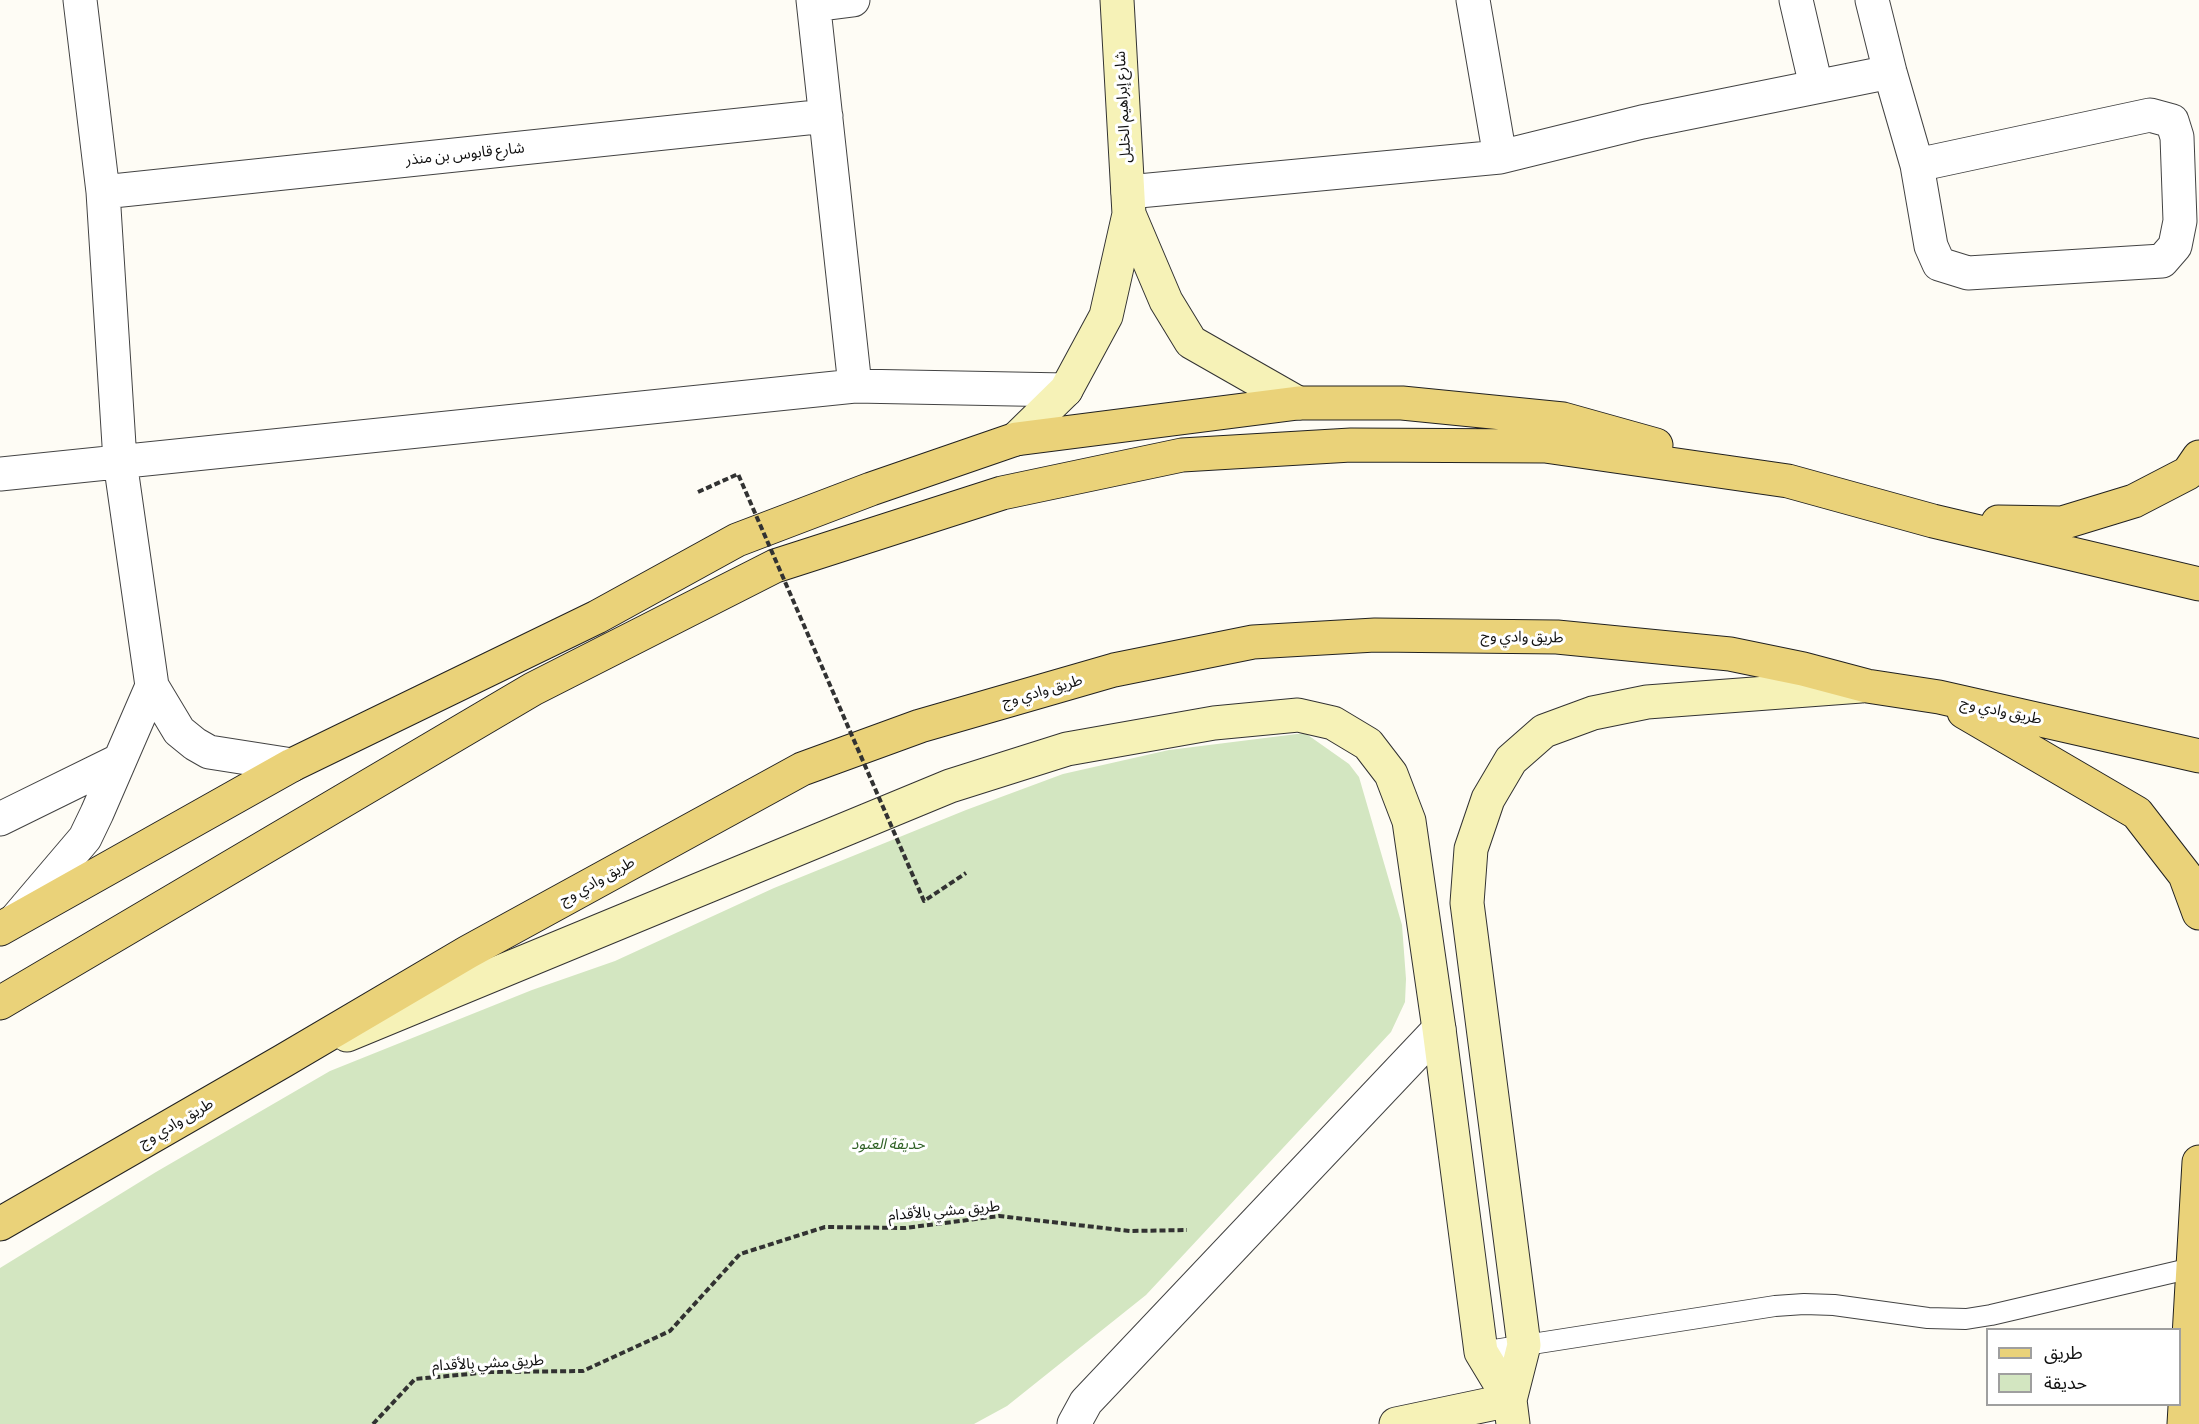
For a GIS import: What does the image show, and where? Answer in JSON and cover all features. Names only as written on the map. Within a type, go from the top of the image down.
[{"type":"main road","points":[[8,924],[292,765],[597,617],[737,540],[872,489],[1016,439],[1298,403],[1402,403],[1563,418],[1933,521],[2199,584]]},
{"type":"main road","points":[[0,1003],[533,689],[586,662],[776,566],[1002,493],[1182,455],[1352,445],[1545,446],[1788,481]]},
{"type":"main road","points":[[1933,521],[2062,523],[2134,501],[2188,473],[2199,457]]},
{"type":"main road","name":"طريق وادي وج","points":[[0,1224],[468,952],[802,769],[920,726],[1114,670],[1253,642],[1375,635],[1557,637],[1730,654],[1803,669],[1867,686],[1939,697],[2199,756]]},
{"type":"main road","points":[[1939,697],[2137,813],[2185,875],[2199,913]]},
{"type":"main road","points":[[2184,1424],[2199,1162]]},
{"type":"street","points":[[80,0],[104,192],[120,461],[152,686],[180,730],[195,744],[209,752],[292,765]]},
{"type":"street","points":[[853,0],[813,3],[855,386]]},
{"type":"street","name":"شارع إبراهيم الخليل","points":[[1117,0],[1128,203]]},
{"type":"street","points":[[1796,0],[1816,86]]},
{"type":"street","points":[[1872,0],[1917,165],[1931,246],[1938,264],[1968,273],[2162,261],[2175,246],[2180,221],[2176,137],[2172,121],[2150,115],[1917,165]]},
{"type":"street","points":[[1478,1],[1500,158]]},
{"type":"street","points":[[1128,203],[1500,158],[1642,122],[1890,72]]},
{"type":"street","name":"شارع قابوس بن منذر","points":[[104,192],[826,116]]},
{"type":"street","points":[[1016,439],[1066,390],[1106,316],[1128,203]]},
{"type":"street","points":[[1128,203],[1166,301],[1191,342],[1298,403]]},
{"type":"street","points":[[0,474],[855,386],[1066,390]]},
{"type":"street","points":[[8,924],[85,838],[152,686]]},
{"type":"street","points":[[1511,1412],[1524,1345],[1467,903],[1471,849],[1488,799],[1511,760],[1544,730],[1593,713],[1647,702],[1867,686]]},
{"type":"street","points":[[283,1061],[950,786],[1067,749],[1214,723],[1298,715],[1333,723],[1368,744],[1391,774],[1409,821],[1481,1352],[1511,1412]]},
{"type":"street","points":[[0,819],[120,760]]},
{"type":"street","points":[[1074,1424],[1086,1402],[1439,1029]]},
{"type":"street","points":[[1396,1424],[1511,1412]]},
{"type":"lane","points":[[1481,1352],[1775,1306],[1804,1304],[1834,1305],[1928,1318],[1966,1319],[2192,1268]]},
{"type":"path","points":[[698,492],[738,474],[924,901],[966,873]]},
{"type":"path","name":"طريق مشي بالأقدام","points":[[373,1424],[415,1379],[491,1372],[583,1371],[670,1331],[740,1254],[825,1227],[905,1228],[999,1216],[1130,1231],[1187,1230]]},
{"type":"green space","name":"حديقة العنود","points":[[1305,733],[1349,764],[1359,777],[1402,925],[1406,979],[1405,1002],[1391,1032],[1146,1295],[1007,1406],[974,1424],[0,1424],[0,1268],[156,1172],[330,1071],[532,990],[615,961],[774,888],[966,810],[1063,774],[1169,750]]}]
